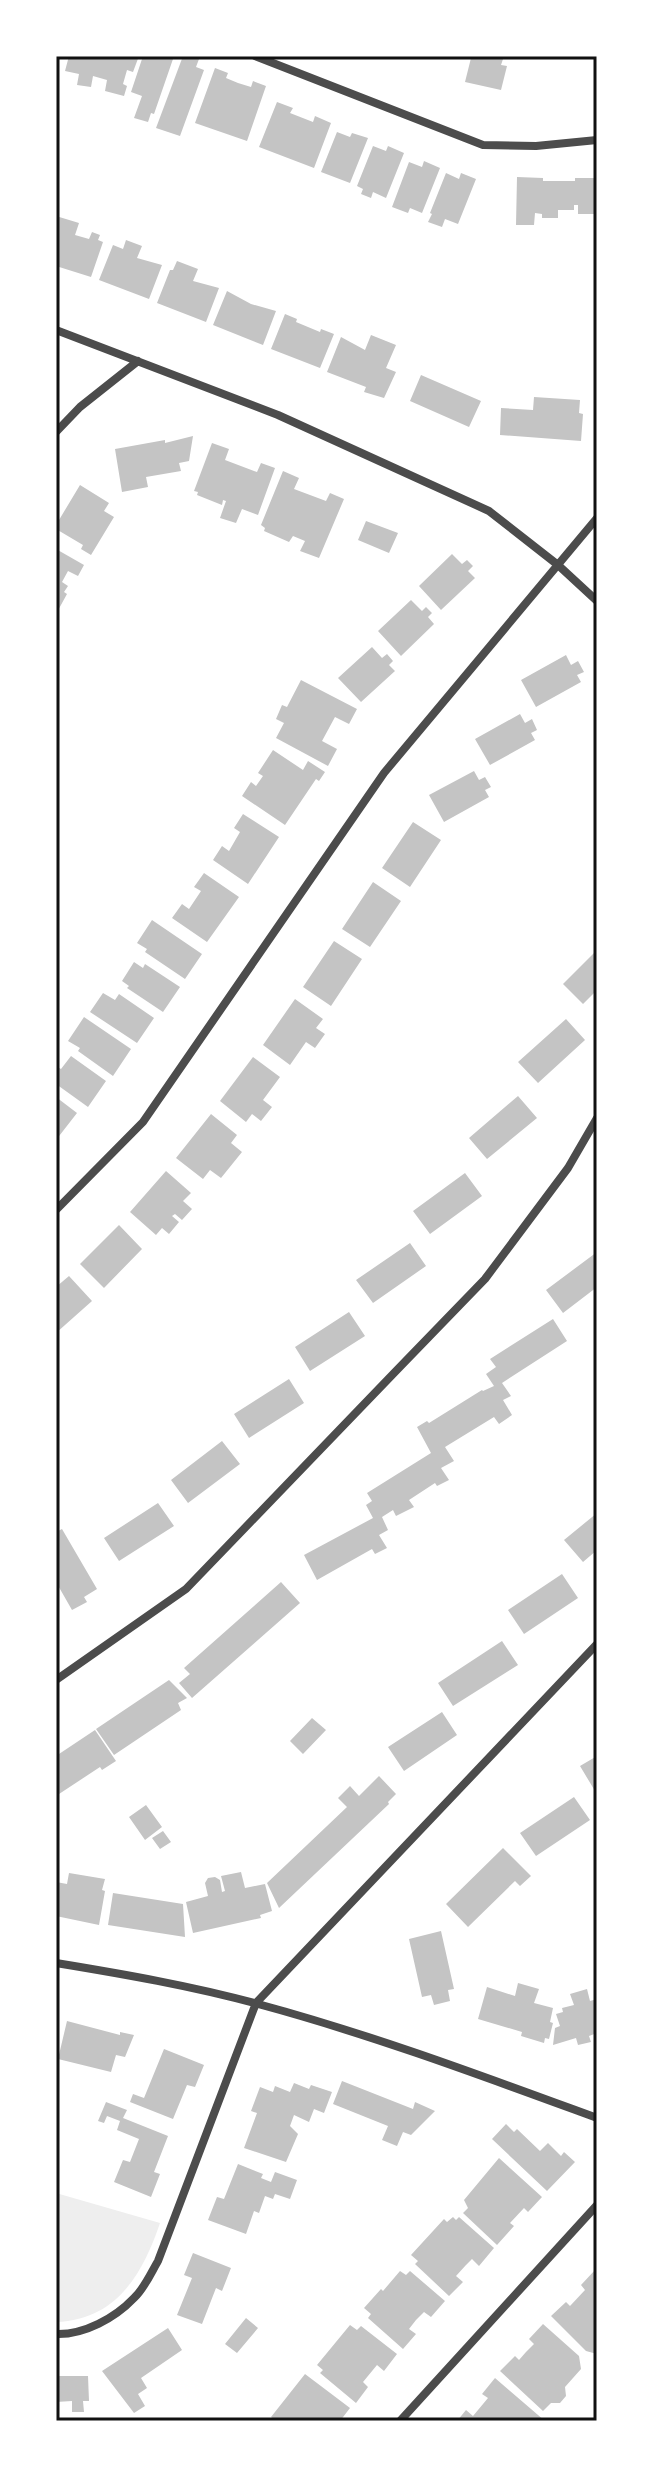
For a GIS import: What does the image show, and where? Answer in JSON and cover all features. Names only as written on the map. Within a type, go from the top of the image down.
[{"type":"street","points":[[255,56],[483,145],[536,146],[597,140]]},
{"type":"street","points":[[56,330],[278,415],[489,511],[558,565],[597,601]]},
{"type":"street","points":[[56,432],[80,407],[138,361]]},
{"type":"street","points":[[56,1210],[143,1122],[384,773],[597,518]]},
{"type":"street","points":[[56,1680],[186,1589],[485,1279],[568,1168],[597,1118]]},
{"type":"street","points":[[56,2334],[66,2334],[105,2321],[136,2297],[158,2261],[256,2003],[597,1644]]},
{"type":"street","points":[[56,1963],[256,2003],[403,2048],[597,2118]]},
{"type":"street","points":[[400,2421],[597,2205]]},
{"type":"shaded area","points":[[56,2193],[160,2223],[136,2276],[111,2303],[96,2313],[56,2322]]},
{"type":"building","points":[[69,56],[139,56],[133,72],[127,70],[124,96],[105,91],[107,80],[93,76],[91,87],[77,85],[79,74],[65,71]]},
{"type":"building","points":[[143,56],[173,59],[154,114],[151,113],[148,122],[134,118],[142,96],[131,92]]},
{"type":"building","points":[[183,56],[199,59],[196,67],[204,70],[180,136],[156,128]]},
{"type":"building","points":[[479,56],[504,56],[501,65],[507,66],[501,90],[465,82],[471,58],[478,59]]},
{"type":"building","points":[[215,68],[228,73],[226,78],[238,83],[251,87],[253,81],[266,86],[247,141],[195,123]]},
{"type":"building","points":[[277,102],[293,108],[290,113],[313,122],[315,116],[331,123],[314,168],[259,147]]},
{"type":"building","points":[[337,132],[350,137],[352,133],[368,138],[350,183],[321,172]]},
{"type":"building","points":[[373,146],[386,151],[388,146],[404,153],[386,198],[373,192],[371,198],[361,194],[363,189],[357,186]]},
{"type":"building","points":[[424,161],[440,168],[422,213],[410,208],[408,213],[392,207],[409,162],[422,167]]},
{"type":"building","points":[[446,173],[459,179],[461,173],[476,179],[458,224],[445,219],[442,227],[428,222]]},
{"type":"building","points":[[517,177],[543,178],[543,181],[597,178],[597,214],[578,214],[578,205],[574,205],[574,210],[558,210],[558,218],[542,218],[542,214],[535,213],[534,225],[516,225]]},
{"type":"building","points":[[56,216],[79,223],[75,235],[89,239],[92,232],[100,235],[98,240],[103,242],[91,277],[56,266]]},
{"type":"building","points":[[126,240],[142,246],[137,258],[162,265],[149,299],[99,280],[113,245],[123,249]]},
{"type":"building","points":[[177,261],[198,269],[193,281],[219,288],[206,322],[157,303],[170,270]]},
{"type":"building","points":[[227,291],[251,304],[276,311],[263,345],[213,325]]},
{"type":"building","points":[[285,314],[320,332],[321,329],[334,334],[320,368],[271,349]]},
{"type":"building","points":[[371,335],[396,345],[386,368],[396,372],[384,398],[364,392],[366,387],[327,372],[341,337],[365,350]]},
{"type":"building","points":[[421,375],[481,401],[469,427],[410,401]]},
{"type":"building","points":[[534,397],[580,400],[579,413],[583,414],[581,441],[500,435],[501,408],[533,410]]},
{"type":"building","points":[[193,436],[189,461],[179,463],[181,471],[146,477],[148,487],[122,492],[115,449]]},
{"type":"building","points":[[212,443],[229,449],[225,460],[257,472],[261,463],[275,468],[258,515],[242,509],[236,523],[220,518],[226,501],[223,500],[222,505],[194,491]]},
{"type":"building","points":[[283,471],[299,478],[294,489],[326,501],[330,493],[344,499],[319,558],[300,551],[305,541],[293,536],[289,542],[264,531],[261,525]]},
{"type":"building","points":[[80,485],[109,503],[104,511],[114,517],[91,555],[81,549],[83,545],[56,529]]},
{"type":"building","points":[[366,521],[398,533],[389,553],[358,540]]},
{"type":"building","points":[[56,549],[84,565],[78,576],[68,571],[62,582],[68,586],[64,592],[67,594],[56,614]]},
{"type":"building","points":[[452,554],[462,564],[467,560],[473,566],[468,571],[475,578],[441,610],[419,586]]},
{"type":"building","points":[[411,600],[422,611],[426,607],[432,613],[428,617],[434,624],[401,656],[378,631]]},
{"type":"building","points":[[372,647],[382,658],[387,654],[393,661],[389,665],[395,671],[361,702],[338,678]]},
{"type":"building","points":[[566,655],[571,665],[578,661],[584,672],[577,675],[581,682],[536,707],[521,680]]},
{"type":"building","points":[[301,680],[357,709],[349,724],[335,717],[322,741],[337,749],[328,766],[276,738],[284,723],[276,719],[282,705],[287,707]]},
{"type":"building","points":[[520,714],[525,723],[532,719],[537,730],[531,733],[535,740],[490,765],[475,739]]},
{"type":"building","points":[[273,750],[303,770],[308,761],[325,772],[319,781],[316,779],[285,825],[242,796],[251,782],[256,786],[263,776],[258,773]]},
{"type":"building","points":[[474,771],[479,780],[485,777],[491,787],[485,790],[489,797],[444,822],[429,795]]},
{"type":"building","points":[[243,814],[279,837],[248,884],[213,860],[222,846],[229,851],[240,832],[234,828]]},
{"type":"building","points":[[413,822],[441,840],[410,887],[382,868]]},
{"type":"building","points":[[204,873],[239,897],[207,942],[172,918],[182,904],[189,909],[201,891],[194,887]]},
{"type":"building","points":[[373,882],[401,901],[370,947],[342,929]]},
{"type":"building","points":[[152,920],[202,954],[185,979],[137,943]]},
{"type":"building","points":[[334,941],[362,959],[331,1006],[303,987]]},
{"type":"building","points":[[597,950],[597,990],[583,1004],[563,984]]},
{"type":"building","points":[[134,962],[143,968],[145,964],[180,987],[163,1012],[127,988],[129,986],[122,981]]},
{"type":"building","points":[[103,993],[115,1000],[119,994],[154,1018],[137,1043],[90,1012]]},
{"type":"building","points":[[295,999],[323,1019],[316,1028],[325,1034],[315,1048],[306,1042],[290,1065],[263,1045]]},
{"type":"building","points":[[84,1017],[131,1049],[113,1076],[68,1041]]},
{"type":"building","points":[[566,1019],[585,1040],[538,1083],[518,1062]]},
{"type":"building","points":[[71,1056],[106,1081],[88,1107],[56,1084],[56,1066],[61,1069]]},
{"type":"building","points":[[253,1057],[280,1077],[263,1100],[272,1107],[261,1121],[252,1114],[246,1122],[220,1101]]},
{"type":"building","points":[[518,1096],[537,1118],[487,1159],[469,1138]]},
{"type":"building","points":[[56,1097],[77,1113],[56,1140]]},
{"type":"building","points":[[211,1114],[237,1135],[231,1143],[242,1152],[221,1178],[210,1170],[203,1179],[176,1158]]},
{"type":"building","points":[[166,1171],[191,1193],[183,1201],[192,1209],[182,1220],[175,1214],[172,1216],[179,1222],[169,1234],[162,1228],[156,1235],[130,1212]]},
{"type":"building","points":[[465,1173],[482,1196],[430,1234],[413,1211]]},
{"type":"building","points":[[119,1225],[142,1249],[104,1288],[80,1264]]},
{"type":"building","points":[[410,1243],[426,1266],[373,1303],[356,1280]]},
{"type":"building","points":[[597,1252],[597,1287],[563,1313],[546,1290]]},
{"type":"building","points":[[69,1276],[92,1301],[56,1333],[56,1287]]},
{"type":"building","points":[[349,1312],[365,1336],[310,1371],[295,1347]]},
{"type":"building","points":[[553,1319],[567,1341],[502,1383],[511,1396],[503,1400],[512,1415],[499,1424],[494,1417],[445,1447],[454,1461],[441,1468],[449,1480],[437,1486],[435,1483],[409,1500],[414,1507],[396,1516],[393,1510],[382,1517],[388,1530],[379,1535],[387,1548],[375,1554],[372,1549],[317,1580],[304,1555],[373,1518],[366,1505],[372,1501],[367,1493],[431,1453],[417,1427],[494,1386],[486,1374],[496,1367],[490,1359]]},
{"type":"building","points":[[289,1379],[304,1403],[249,1438],[234,1414]]},
{"type":"building","points":[[222,1441],[240,1464],[188,1503],[171,1480]]},
{"type":"building","points":[[158,1503],[174,1526],[119,1561],[104,1538]]},
{"type":"building","points":[[597,1513],[597,1550],[583,1562],[564,1540]]},
{"type":"building","points":[[62,1529],[97,1589],[84,1597],[87,1602],[72,1610],[56,1582],[56,1532]]},
{"type":"building","points":[[562,1574],[578,1598],[524,1634],[508,1610]]},
{"type":"building","points":[[281,1582],[300,1603],[192,1698],[179,1683],[190,1674],[184,1668]]},
{"type":"building","points":[[502,1641],[518,1665],[453,1706],[438,1683]]},
{"type":"building","points":[[169,1680],[187,1698],[178,1703],[181,1710],[114,1755],[96,1729]]},
{"type":"building","points":[[442,1712],[457,1735],[404,1771],[388,1747]]},
{"type":"building","points":[[312,1718],[326,1730],[303,1754],[290,1741]]},
{"type":"building","points":[[95,1730],[116,1761],[102,1770],[100,1767],[56,1796],[56,1756]]},
{"type":"building","points":[[597,1756],[597,1789],[595,1791],[580,1766]]},
{"type":"building","points":[[379,1776],[396,1794],[389,1804],[279,1908],[267,1883],[347,1807],[338,1798],[350,1786],[359,1796]]},
{"type":"building","points":[[574,1797],[590,1820],[536,1856],[520,1833]]},
{"type":"building","points":[[146,1805],[162,1827],[145,1840],[129,1817]]},
{"type":"building","points":[[163,1831],[171,1842],[160,1849],[152,1838]]},
{"type":"building","points":[[503,1848],[531,1876],[520,1886],[515,1881],[468,1927],[446,1904]]},
{"type":"building","points":[[241,1872],[245,1888],[265,1884],[272,1911],[260,1915],[261,1918],[193,1933],[186,1902],[208,1896],[205,1883],[208,1878],[220,1880],[222,1892],[225,1891],[221,1876]]},
{"type":"building","points":[[69,1873],[105,1879],[99,1925],[56,1916],[56,1882],[67,1884]]},
{"type":"building","points":[[113,1893],[183,1904],[185,1937],[108,1925]]},
{"type":"building","points":[[441,1931],[454,1989],[448,1990],[450,2001],[434,2005],[431,1995],[422,1997],[409,1939]]},
{"type":"building","points":[[518,1983],[539,1989],[534,2003],[553,2008],[549,2039],[545,2038],[544,2043],[521,2036],[522,2032],[478,2019],[487,1987],[515,1996]]},
{"type":"building","points":[[587,1989],[590,2001],[597,1999],[597,2033],[589,2036],[591,2042],[578,2045],[576,2038],[553,2045],[555,2028],[560,2026],[556,2014],[563,2012],[562,2008],[574,2005],[570,1994]]},
{"type":"building","points":[[67,2021],[120,2035],[120,2032],[134,2035],[125,2057],[116,2055],[111,2072],[58,2059]]},
{"type":"building","points":[[164,2049],[204,2065],[195,2087],[187,2085],[173,2119],[130,2102],[133,2094],[144,2098]]},
{"type":"building","points":[[342,2081],[413,2109],[415,2102],[435,2111],[411,2135],[403,2132],[397,2146],[382,2140],[388,2126],[333,2104]]},
{"type":"building","points":[[294,2083],[332,2092],[324,2113],[314,2109],[309,2122],[294,2115],[290,2126],[298,2134],[286,2162],[244,2148],[257,2113],[251,2111],[260,2087],[273,2092],[275,2086],[290,2092]]},
{"type":"building","points":[[106,2102],[127,2110],[123,2118],[168,2136],[154,2172],[160,2174],[151,2197],[114,2182],[123,2160],[130,2162],[139,2139],[117,2130],[120,2121],[107,2116],[104,2123],[98,2121]]},
{"type":"building","points":[[506,2124],[514,2132],[517,2129],[540,2151],[548,2143],[561,2156],[564,2152],[575,2162],[547,2191],[492,2139]]},
{"type":"building","points":[[499,2158],[542,2197],[528,2212],[524,2208],[510,2223],[514,2226],[497,2245],[463,2213],[468,2208],[464,2200]]},
{"type":"building","points":[[238,2164],[263,2174],[261,2178],[271,2182],[275,2172],[297,2180],[290,2199],[275,2194],[273,2199],[265,2196],[259,2213],[254,2211],[246,2234],[208,2220],[217,2197],[224,2199]]},
{"type":"building","points":[[453,2217],[456,2220],[459,2217],[494,2248],[479,2266],[472,2259],[466,2265],[456,2276],[463,2282],[449,2296],[415,2264],[418,2261],[411,2255],[444,2219],[447,2222]]},
{"type":"building","points":[[193,2253],[231,2268],[222,2291],[216,2288],[202,2324],[177,2315],[192,2278],[184,2275]]},
{"type":"building","points":[[595,2270],[597,2354],[586,2351],[551,2316],[566,2302],[570,2306],[585,2290],[581,2285]]},
{"type":"building","points":[[400,2271],[406,2275],[410,2271],[445,2301],[431,2317],[424,2312],[416,2320],[409,2329],[416,2334],[403,2349],[368,2318],[371,2314],[364,2308]]},
{"type":"building","points":[[246,2318],[258,2328],[237,2353],[225,2344]]},
{"type":"building","points":[[543,2324],[579,2356],[581,2369],[565,2387],[566,2396],[560,2403],[551,2403],[543,2411],[500,2371],[515,2356],[519,2360],[534,2344],[529,2339]]},
{"type":"building","points":[[350,2325],[357,2330],[361,2326],[397,2354],[384,2371],[377,2365],[363,2382],[368,2387],[356,2403],[320,2373],[323,2370],[317,2365]]},
{"type":"building","points":[[168,2328],[182,2350],[141,2378],[147,2388],[138,2394],[145,2406],[134,2413],[102,2371]]},
{"type":"building","points":[[305,2374],[350,2408],[340,2421],[276,2421],[271,2417]]},
{"type":"building","points":[[56,2376],[88,2376],[89,2401],[83,2401],[84,2412],[72,2412],[72,2401],[56,2402]]},
{"type":"building","points":[[495,2378],[545,2421],[457,2421],[466,2410],[473,2416],[488,2398],[482,2394]]}]
